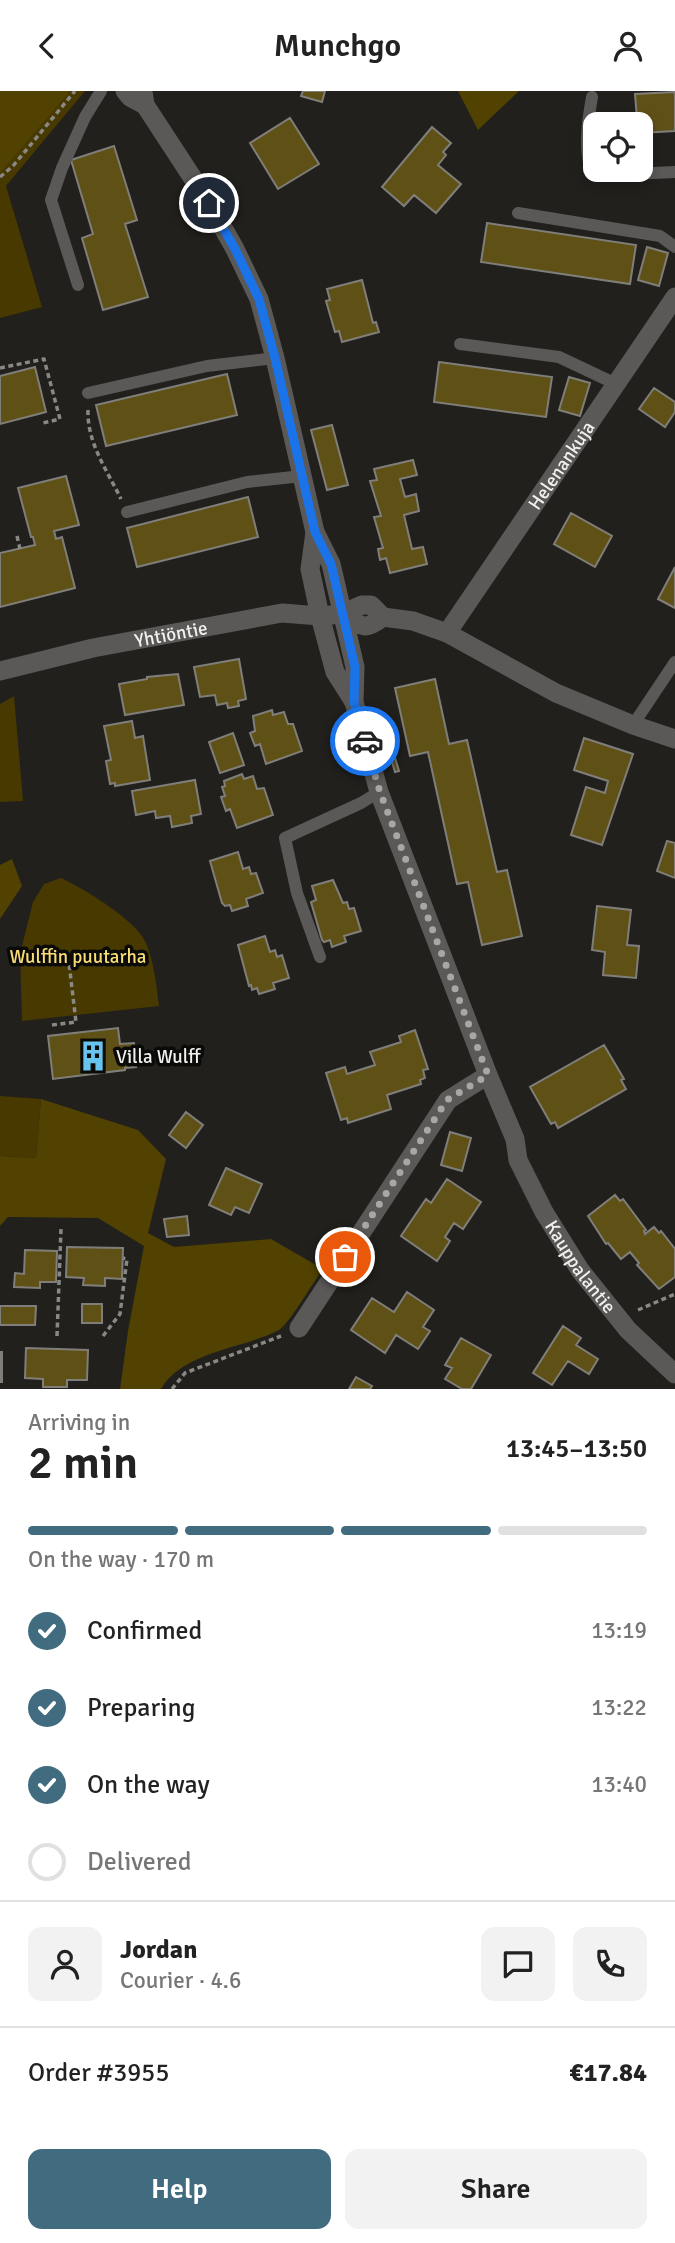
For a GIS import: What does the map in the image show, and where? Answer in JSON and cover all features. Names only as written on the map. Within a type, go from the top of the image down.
[{"type":"street","name":"Kauppalantie","points":[[137,95],[209,203],[259,299],[315,532],[331,564],[355,667],[354,702]]},
{"type":"street","name":"Helenankuja","points":[[447,633],[675,297]]},
{"type":"street","name":"Kauppalantie","points":[[315,532],[310,569],[335,672],[354,702],[380,792],[515,1139],[518,1160],[527,1181],[580,1270],[628,1330],[675,1374]]},
{"type":"street","name":"Yhtiöntie","points":[[0,671],[93,648],[282,613],[320,616],[342,614],[362,605],[371,605],[383,617],[413,621],[447,633],[556,694],[675,739]]},
{"type":"street","points":[[299,1328],[447,1100],[488,1075]]},
{"type":"street","name":"Kauppalantie","points":[[515,1139],[528,1153],[554,1208],[571,1235],[630,1313],[675,1356]]},
{"type":"lane","points":[[78,285],[51,200],[85,117],[101,91]]},
{"type":"lane","points":[[592,97],[587,154],[590,167],[609,175],[675,172]]},
{"type":"lane","points":[[517,213],[660,236],[675,247]]},
{"type":"lane","points":[[460,344],[559,357],[616,384]]},
{"type":"lane","points":[[88,393],[206,366],[275,358]]},
{"type":"lane","points":[[127,512],[247,482],[302,476]]},
{"type":"lane","points":[[633,725],[675,662]]},
{"type":"lane","points":[[320,957],[297,893],[285,838],[380,792]]},
{"type":"path","points":[[0,177],[13,166],[75,91]]},
{"type":"path","points":[[0,368],[44,359],[60,419],[43,423]]},
{"type":"path","points":[[88,393],[87,426],[105,470],[127,512]]},
{"type":"path","points":[[16,536],[20,549]]},
{"type":"path","points":[[52,1025],[76,1023],[69,963]]},
{"type":"path","points":[[57,1336],[61,1229]]},
{"type":"path","points":[[103,1336],[120,1314],[127,1259],[123,1258]]},
{"type":"path","points":[[630,1313],[675,1294]]},
{"type":"path","points":[[172,1389],[185,1373],[299,1328]]},
{"type":"green space","points":[[58,91],[85,91],[6,186],[42,307],[0,318],[0,156]]},
{"type":"green space","points":[[14,696],[23,801],[0,802],[0,704]]},
{"type":"green space","name":"Wulffin puutarha","points":[[61,878],[107,905],[139,932],[151,956],[159,1006],[22,1021],[20,954],[33,902],[44,884]]},
{"type":"green space","points":[[0,1096],[41,1099],[36,1158],[0,1156]]},
{"type":"shaded area","points":[[0,91],[70,91],[0,173]]},
{"type":"shaded area","points":[[458,91],[519,91],[478,130]]},
{"type":"shaded area","points":[[12,859],[22,886],[0,919],[0,865]]},
{"type":"shaded area","points":[[41,1099],[138,1130],[166,1159],[148,1233],[174,1247],[271,1239],[323,1269],[283,1326],[279,1330],[215,1352],[184,1366],[171,1376],[161,1389],[120,1389],[144,1246],[98,1218],[8,1217],[0,1226],[0,1156],[36,1158]]},
{"type":"building","points":[[303,91],[325,91],[322,102],[301,96]]},
{"type":"building","points":[[675,92],[675,131],[653,132],[653,112],[636,112],[635,94]]},
{"type":"building","points":[[290,118],[319,164],[278,189],[250,143]]},
{"type":"building","points":[[432,127],[451,143],[443,152],[446,155],[438,165],[461,184],[436,213],[414,195],[404,206],[382,187]]},
{"type":"building","points":[[114,146],[137,220],[125,224],[148,297],[103,310],[82,238],[93,234],[71,160]]},
{"type":"building","points":[[487,223],[636,245],[630,284],[481,262]]},
{"type":"building","points":[[647,247],[668,253],[659,286],[638,280]]},
{"type":"building","points":[[362,280],[373,323],[376,322],[379,332],[342,342],[339,331],[335,332],[326,301],[330,300],[327,289]]},
{"type":"building","points":[[439,362],[552,377],[546,417],[434,402]]},
{"type":"building","points":[[35,367],[46,412],[0,424],[0,376]]},
{"type":"building","points":[[227,374],[237,415],[106,446],[96,405]]},
{"type":"building","points":[[569,377],[590,383],[580,416],[559,410]]},
{"type":"building","points":[[654,388],[675,402],[675,412],[665,427],[639,409]]},
{"type":"building","points":[[332,425],[348,485],[327,490],[311,430]]},
{"type":"building","points":[[413,460],[417,475],[400,479],[405,497],[416,494],[419,511],[404,515],[412,549],[423,547],[427,564],[390,573],[386,558],[380,560],[378,549],[383,548],[374,517],[381,516],[370,481],[377,480],[374,469]]},
{"type":"building","points":[[66,476],[79,525],[54,531],[56,539],[62,537],[75,588],[0,607],[0,553],[35,545],[18,488]]},
{"type":"building","points":[[248,497],[258,537],[137,567],[127,528]]},
{"type":"building","points":[[571,513],[612,536],[595,567],[554,544]]},
{"type":"building","points":[[675,567],[675,608],[658,599]]},
{"type":"building","points":[[239,659],[246,699],[238,701],[239,706],[228,708],[227,703],[217,705],[215,695],[200,697],[194,667]]},
{"type":"building","points":[[178,674],[184,705],[125,715],[119,684],[147,677]]},
{"type":"building","points":[[435,679],[449,744],[467,740],[497,872],[507,870],[522,936],[482,945],[468,882],[457,884],[428,752],[410,756],[395,688]]},
{"type":"building","points":[[272,710],[273,715],[284,712],[288,724],[293,724],[302,751],[266,764],[260,744],[255,746],[250,733],[255,731],[253,716]]},
{"type":"building","points":[[132,721],[135,738],[143,736],[150,780],[115,786],[115,783],[110,784],[106,761],[111,760],[104,726]]},
{"type":"building","points":[[233,733],[244,765],[220,773],[209,742]]},
{"type":"building","points":[[584,738],[633,754],[602,845],[571,835],[586,787],[605,793],[608,781],[574,770]]},
{"type":"building","points":[[395,758],[399,771],[395,772],[391,759]]},
{"type":"building","points":[[242,774],[244,779],[253,776],[257,789],[264,788],[273,815],[237,828],[230,809],[226,811],[221,797],[225,796],[222,787],[225,786],[224,781]]},
{"type":"building","points":[[195,780],[201,814],[191,816],[192,823],[172,827],[170,816],[156,818],[155,811],[136,815],[132,791]]},
{"type":"building","points":[[667,841],[675,843],[675,878],[657,871]]},
{"type":"building","points":[[238,852],[243,869],[249,867],[251,874],[256,873],[263,893],[246,899],[248,906],[232,911],[230,905],[225,906],[222,903],[210,861]]},
{"type":"building","points":[[333,880],[343,903],[347,902],[349,909],[354,908],[361,931],[344,936],[346,942],[332,947],[330,940],[322,940],[311,902],[316,900],[312,886]]},
{"type":"building","points":[[597,906],[631,910],[627,945],[639,946],[636,978],[603,975],[605,952],[592,950]]},
{"type":"building","points":[[265,936],[270,952],[275,950],[277,957],[282,955],[289,978],[273,983],[275,989],[259,994],[257,988],[252,990],[251,985],[249,986],[238,945]]},
{"type":"building","name":"Villa Wulff","points":[[118,1028],[120,1044],[134,1043],[136,1067],[53,1079],[48,1036]]},
{"type":"building","points":[[415,1030],[428,1069],[423,1070],[425,1078],[420,1080],[421,1084],[387,1095],[391,1109],[348,1123],[347,1118],[341,1120],[326,1073],[345,1067],[347,1074],[375,1065],[370,1052],[401,1042],[399,1036]]},
{"type":"building","points":[[604,1045],[624,1079],[621,1080],[626,1089],[558,1128],[555,1122],[551,1124],[530,1087]]},
{"type":"building","points":[[186,1112],[203,1125],[186,1148],[169,1135]]},
{"type":"building","points":[[450,1132],[471,1138],[462,1171],[441,1165]]},
{"type":"building","points":[[226,1168],[262,1184],[249,1213],[235,1207],[231,1215],[209,1205]]},
{"type":"building","points":[[447,1179],[481,1202],[463,1229],[454,1223],[445,1237],[450,1241],[437,1261],[401,1236],[426,1199],[431,1203]]},
{"type":"building","points":[[615,1195],[620,1201],[623,1199],[646,1230],[645,1234],[654,1227],[659,1233],[661,1231],[675,1249],[675,1277],[659,1289],[637,1265],[639,1263],[630,1252],[621,1259],[608,1243],[606,1244],[588,1216]]},
{"type":"building","points":[[187,1216],[189,1235],[167,1237],[164,1219]]},
{"type":"building","points":[[67,1247],[123,1248],[122,1279],[105,1278],[105,1286],[83,1285],[84,1278],[66,1277]]},
{"type":"building","points":[[25,1250],[57,1251],[56,1282],[40,1282],[40,1288],[14,1287],[15,1273],[24,1274]]},
{"type":"building","points":[[407,1292],[434,1310],[423,1327],[430,1331],[418,1349],[396,1335],[385,1353],[351,1330],[372,1298],[394,1312]]},
{"type":"building","points":[[82,1304],[102,1304],[102,1323],[82,1323]]},
{"type":"building","points":[[0,1306],[36,1306],[35,1325],[0,1325]]},
{"type":"building","points":[[563,1326],[581,1338],[576,1345],[598,1359],[589,1374],[568,1361],[552,1385],[533,1373]]},
{"type":"building","points":[[461,1338],[491,1355],[471,1389],[462,1389],[445,1379],[452,1368],[445,1365]]},
{"type":"building","points":[[26,1348],[88,1350],[87,1380],[67,1380],[67,1387],[43,1387],[43,1379],[25,1378]]},
{"type":"building","points":[[2,1352],[2,1382],[0,1382]]},
{"type":"building","points":[[356,1377],[372,1386],[370,1389],[349,1389]]},
{"type":"way so far","points":[[345,1257],[447,1100],[488,1075],[380,792],[365,741]]},
{"type":"place","name":"Villa Wulff","points":[[93,1056]]},
{"type":"route","points":[[209,203],[259,299],[315,532],[331,564],[355,667],[354,702],[365,741]]}]
